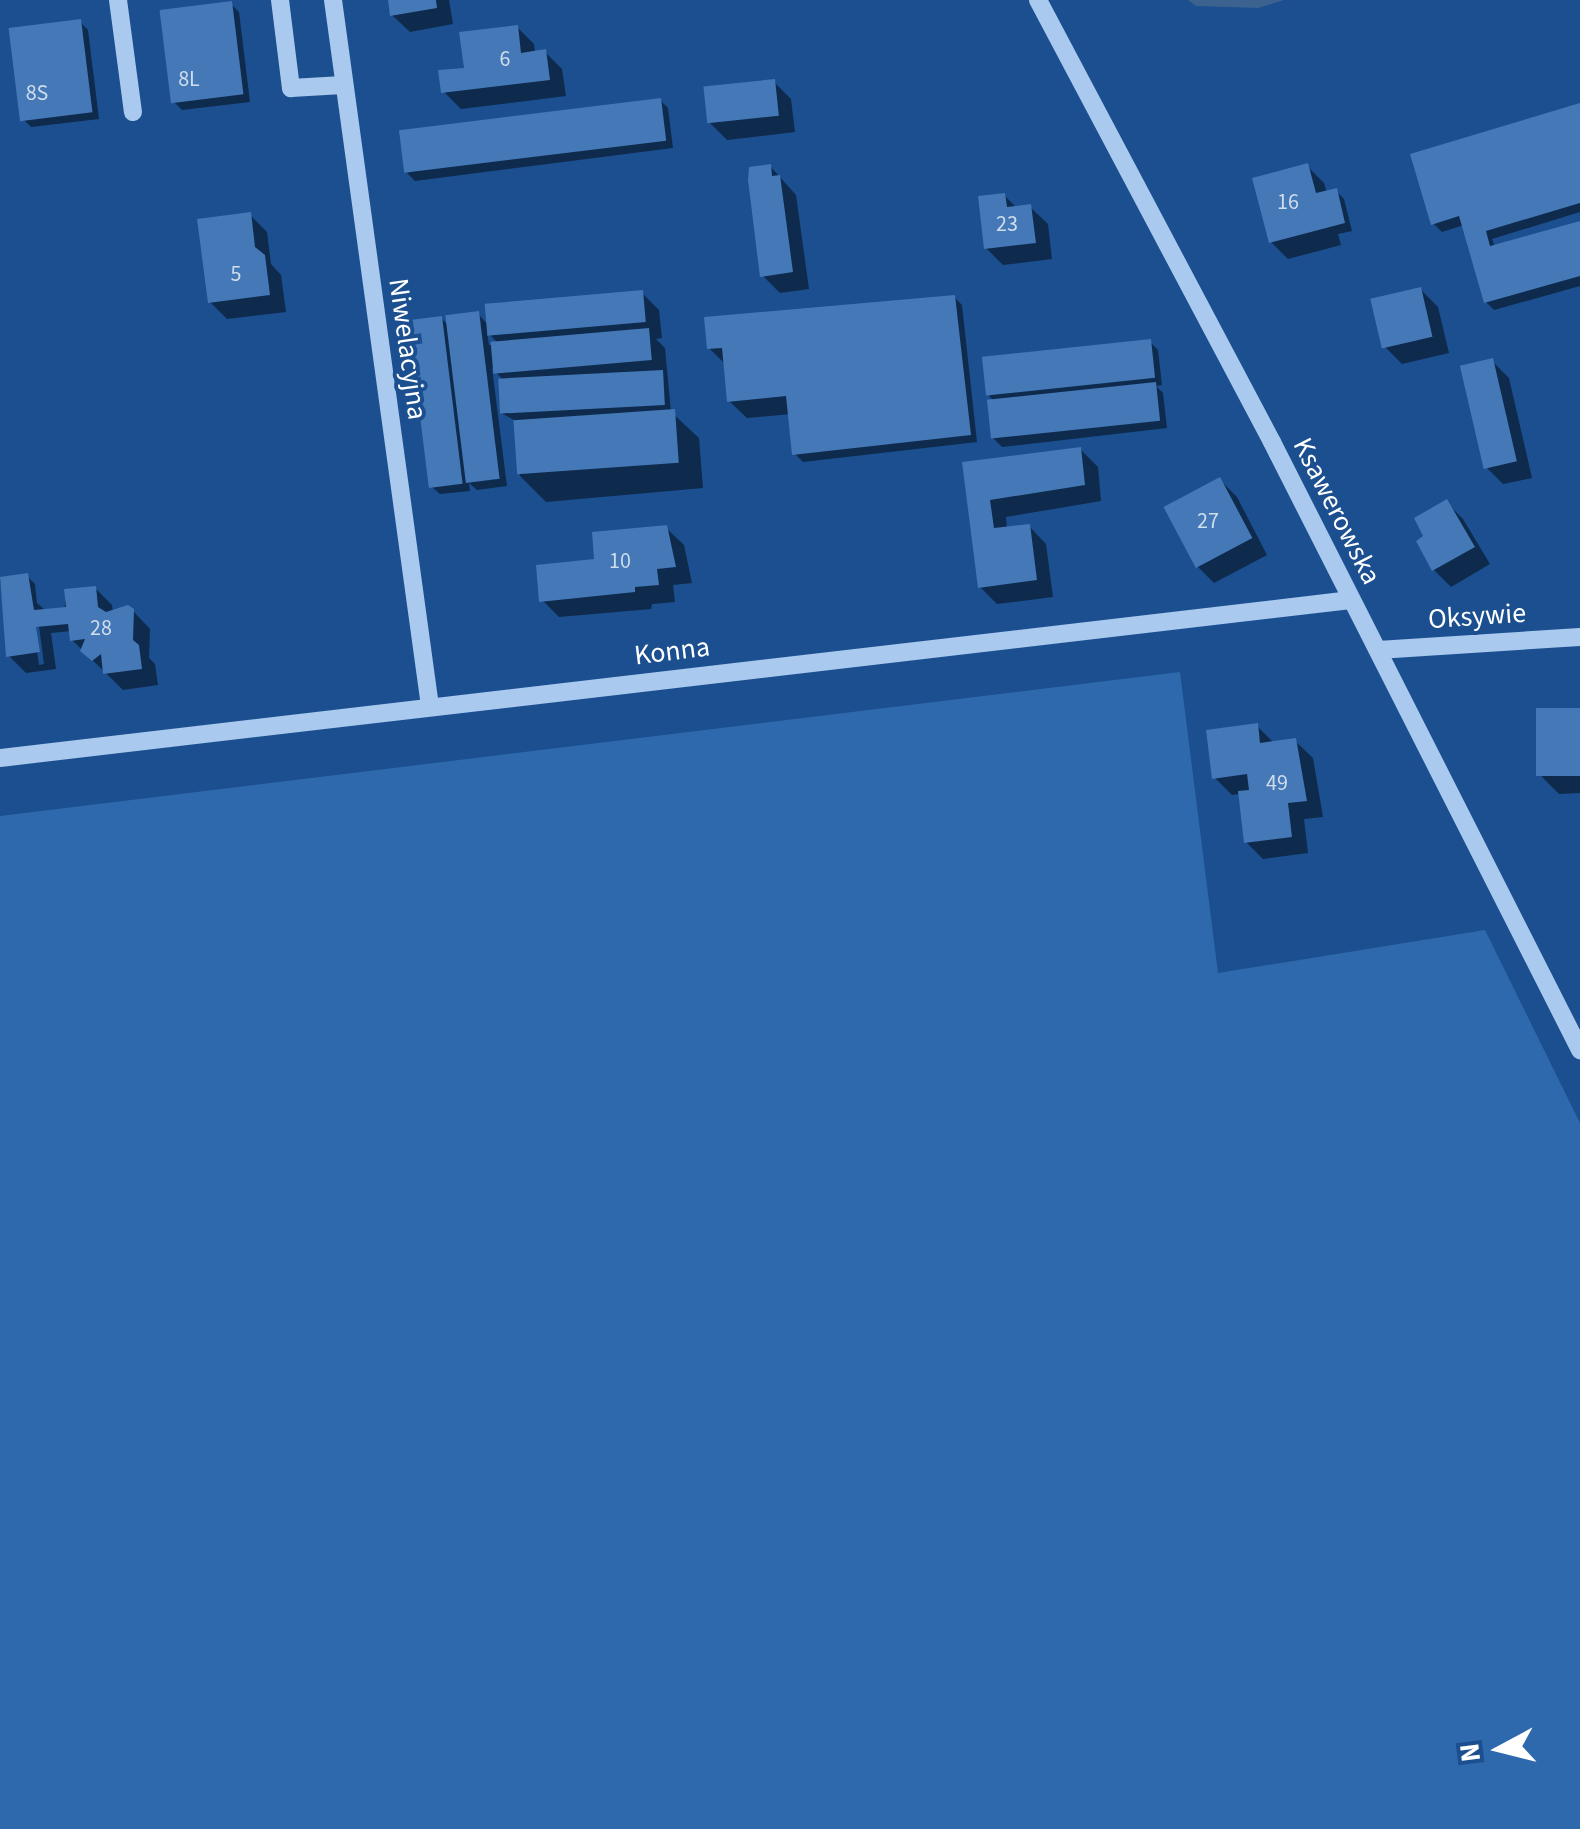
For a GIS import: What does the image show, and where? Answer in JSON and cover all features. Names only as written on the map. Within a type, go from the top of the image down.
[{"type":"street","points":[[118,0],[133,112]]},
{"type":"street","points":[[280,0],[291,88],[343,85]]},
{"type":"street","name":"Niwelacyjna","points":[[332,0],[430,706]]},
{"type":"street","name":"Ksawerowska","points":[[1038,0],[1378,650],[1580,1050]]},
{"type":"street","name":"Konna","points":[[0,758],[1350,600]]},
{"type":"street","name":"Oksywie","points":[[1378,650],[1580,637]]},
{"type":"shaded area","points":[[1188,0],[1284,0],[1258,8],[1196,6]]},
{"type":"shaded area","points":[[1180,672],[1218,973],[1485,930],[1580,1123],[1580,1829],[0,1829],[0,816]]},
{"type":"building","points":[[388,0],[436,0],[437,8],[390,16]]},
{"type":"building","points":[[232,1],[243,94],[171,103],[160,10]]},
{"type":"building","points":[[81,19],[92,112],[20,121],[9,28]]},
{"type":"building","points":[[518,25],[521,53],[546,49],[550,80],[441,93],[438,70],[464,68],[459,32]]},
{"type":"building","points":[[775,79],[779,116],[707,123],[703,87]]},
{"type":"building","points":[[661,98],[666,141],[404,173],[399,130]]},
{"type":"building","points":[[1580,103],[1580,203],[1486,231],[1490,246],[1580,221],[1580,276],[1484,303],[1459,216],[1431,225],[1410,154]]},
{"type":"building","points":[[1308,163],[1316,193],[1337,188],[1345,223],[1269,243],[1252,178]]},
{"type":"building","points":[[771,164],[772,176],[780,175],[793,272],[760,277],[749,167]]},
{"type":"building","points":[[1005,193],[1007,207],[1031,204],[1036,243],[984,249],[978,196]]},
{"type":"building","points":[[251,212],[255,247],[265,255],[270,295],[208,303],[197,219]]},
{"type":"building","points":[[1421,287],[1432,337],[1382,348],[1370,299]]},
{"type":"building","points":[[643,290],[646,322],[487,336],[485,304]]},
{"type":"building","points":[[955,295],[971,435],[792,455],[786,396],[727,402],[722,348],[707,349],[704,317]]},
{"type":"building","points":[[479,311],[500,479],[466,483],[445,315]]},
{"type":"building","points":[[442,316],[463,484],[429,488],[408,320]]},
{"type":"building","points":[[649,328],[652,360],[493,374],[491,342]]},
{"type":"building","points":[[1151,339],[1155,378],[986,396],[982,357]]},
{"type":"building","points":[[1493,358],[1517,461],[1484,469],[1460,366]]},
{"type":"building","points":[[663,370],[665,405],[500,414],[498,379]]},
{"type":"building","points":[[1156,382],[1160,421],[991,439],[987,400]]},
{"type":"building","points":[[675,409],[679,463],[517,474],[513,420]]},
{"type":"building","points":[[1081,447],[1085,485],[990,500],[994,528],[1030,524],[1037,580],[978,588],[962,462]]},
{"type":"building","points":[[1220,477],[1252,538],[1196,568],[1163,507]]},
{"type":"building","points":[[1447,499],[1475,547],[1432,571],[1416,541],[1423,536],[1414,518]]},
{"type":"building","points":[[667,525],[676,567],[657,569],[659,585],[635,587],[635,592],[539,602],[536,565],[594,559],[592,532]]},
{"type":"building","points":[[28,573],[34,610],[66,607],[64,589],[96,586],[98,607],[106,612],[128,605],[134,609],[133,640],[139,645],[142,669],[103,674],[101,654],[92,661],[80,651],[85,639],[70,641],[68,624],[36,627],[40,652],[6,657],[0,577]]},
{"type":"building","points":[[1536,708],[1580,708],[1580,776],[1536,776]]},
{"type":"building","points":[[1258,723],[1260,743],[1296,738],[1307,801],[1288,803],[1292,837],[1244,843],[1238,791],[1249,790],[1247,774],[1212,779],[1206,730]]}]
